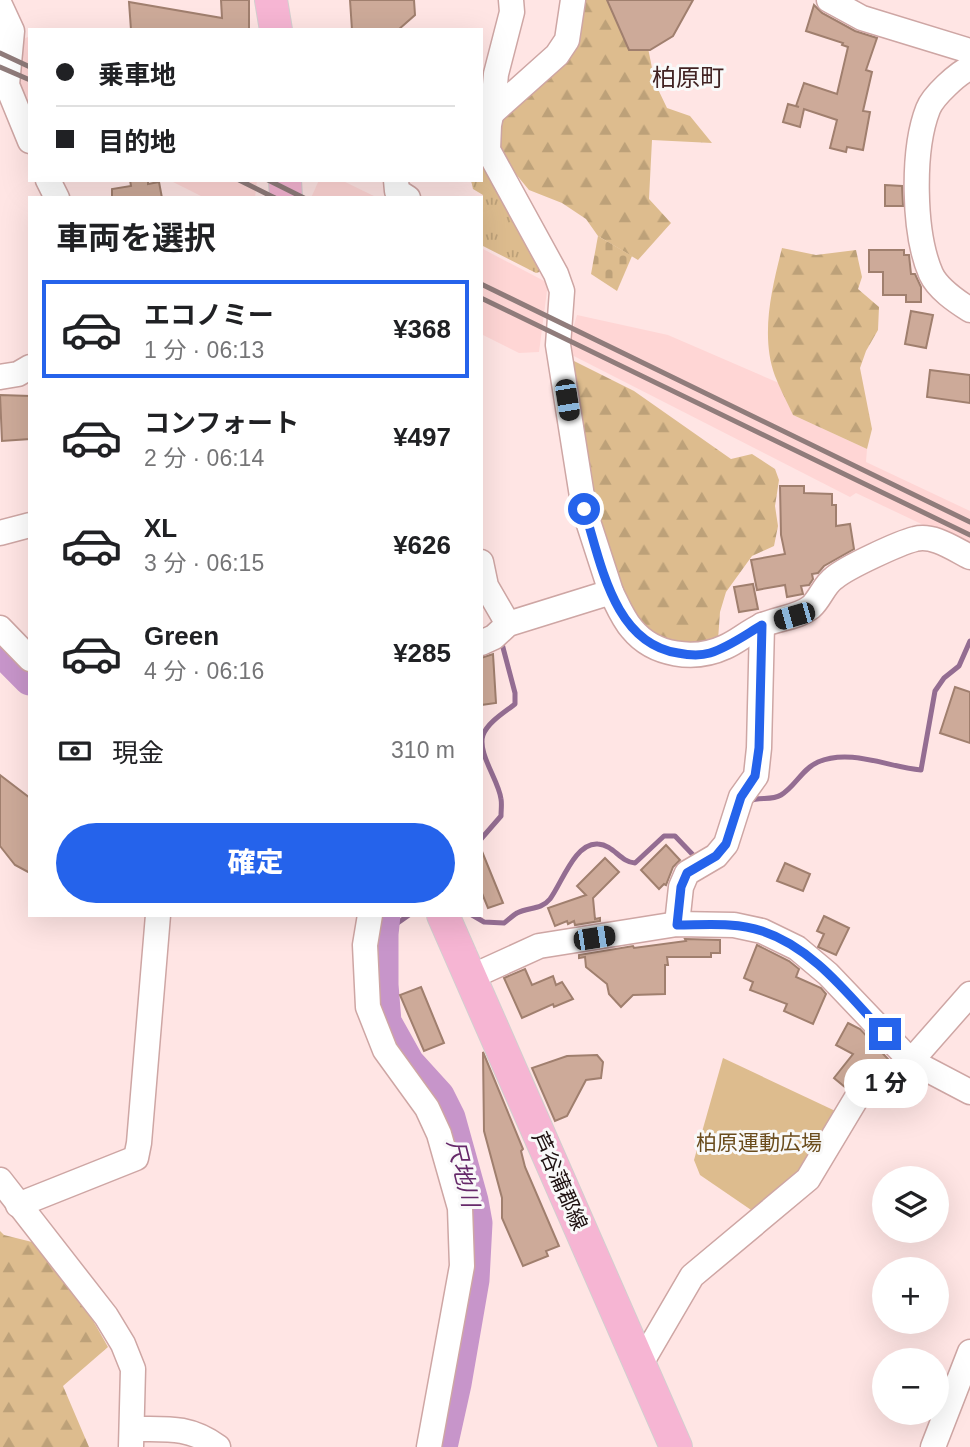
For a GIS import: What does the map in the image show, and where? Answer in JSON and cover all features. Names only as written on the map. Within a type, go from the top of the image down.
[{"type":"main road","points":[[271,0],[276,28]]},
{"type":"main road","name":"芦谷蒲郡線","points":[[444,917],[676,1447]]},
{"type":"street","points":[[511,0],[512,12],[492,95],[488,150],[556,274],[562,291],[558,345],[584,509],[611,592],[632,629],[646,642],[665,651],[707,654],[726,647],[762,625],[794,616],[811,606],[832,579],[851,567],[916,539],[930,538],[970,556]]},
{"type":"street","points":[[492,95],[557,55],[567,40],[573,0]]},
{"type":"street","points":[[829,0],[862,18],[970,51]]},
{"type":"street","points":[[0,5],[6,27],[7,85],[28,136]]},
{"type":"street","points":[[970,68],[960,73],[929,106],[918,147],[917,186],[920,242],[932,276],[950,297],[970,310]]},
{"type":"street","points":[[0,377],[18,374],[28,368]]},
{"type":"street","points":[[0,533],[28,526]]},
{"type":"street","points":[[483,572],[497,633],[611,592]]},
{"type":"street","points":[[677,925],[681,887],[687,873],[716,856],[726,844],[741,797],[755,776],[759,748],[762,625]]},
{"type":"street","points":[[0,628],[28,657]]},
{"type":"street","points":[[18,1205],[135,1158],[139,1143],[158,917]]},
{"type":"street","points":[[370,917],[365,945],[368,1007],[385,1050],[427,1108],[439,1134],[460,1208],[462,1266],[429,1447]]},
{"type":"street","points":[[471,977],[539,946],[677,925],[734,925],[762,931],[797,948],[828,974],[911,1061],[970,1092]]},
{"type":"street","points":[[640,1365],[692,1276],[808,1179],[856,1099],[911,1061],[970,994]]},
{"type":"street","points":[[0,1180],[106,1315],[122,1344],[133,1370],[132,1438],[177,1428],[203,1436],[218,1447]]},
{"type":"street","points":[[933,1447],[970,1352]]},
{"type":"shaded area","points":[[28,37],[28,112],[19,101],[19,41]]},
{"type":"shaded area","points":[[173,182],[257,182],[255,196],[201,196]]},
{"type":"shaded area","points":[[318,182],[345,182],[374,196],[312,196]]},
{"type":"shaded area","points":[[483,249],[548,283],[539,352],[519,353],[483,335]]},
{"type":"shaded area","points":[[577,315],[668,335],[779,383],[793,415],[867,449],[866,462],[970,511],[970,547],[856,493],[850,497],[566,352]]},
{"type":"green space","points":[[578,0],[630,0],[648,48],[655,83],[667,108],[690,116],[712,143],[652,140],[649,199],[671,223],[638,260],[598,236],[586,219],[562,203],[529,190],[497,151],[502,118]]},
{"type":"green space","points":[[483,162],[546,270],[536,273],[483,246],[483,195],[473,189],[471,182],[483,182]]},
{"type":"green space","points":[[598,236],[632,256],[617,291],[591,274]]},
{"type":"green space","points":[[782,248],[816,255],[856,250],[862,277],[858,289],[879,307],[878,330],[860,368],[872,429],[867,449],[793,415],[777,381],[768,344],[768,328],[771,295]]},
{"type":"green space","points":[[566,357],[634,391],[731,459],[752,454],[775,469],[779,480],[775,506],[778,526],[774,546],[752,556],[726,592],[720,612],[718,640],[669,646],[633,619],[592,509]]},
{"type":"green space","name":"柏原運動広場","points":[[723,1058],[846,1116],[808,1179],[757,1214],[700,1175],[694,1160]]},
{"type":"green space","points":[[0,1231],[4,1235],[36,1243],[78,1294],[108,1347],[63,1386],[89,1447],[0,1447]]},
{"type":"building","points":[[221,0],[249,0],[249,28],[131,28],[129,2],[222,18]]},
{"type":"building","points":[[350,0],[414,0],[415,15],[400,28],[352,28]]},
{"type":"building","points":[[607,0],[693,0],[673,36],[650,50],[629,50]]},
{"type":"building","points":[[814,5],[822,13],[855,31],[877,38],[866,70],[872,72],[863,111],[870,112],[863,150],[847,147],[846,152],[830,148],[837,120],[804,109],[800,127],[783,122],[788,104],[799,107],[796,106],[804,83],[837,94],[848,47],[806,31]]},
{"type":"building","points":[[130,182],[159,182],[162,196],[112,196],[112,189],[131,186]]},
{"type":"building","points":[[885,185],[902,186],[903,206],[885,206]]},
{"type":"building","points":[[869,250],[904,250],[904,255],[909,255],[911,274],[915,274],[921,287],[921,302],[906,302],[906,295],[883,295],[883,272],[869,272]]},
{"type":"building","points":[[911,311],[933,315],[926,348],[905,344]]},
{"type":"building","points":[[930,370],[970,375],[970,403],[927,397]]},
{"type":"building","points":[[0,395],[28,396],[28,439],[2,441]]},
{"type":"building","points":[[780,486],[804,486],[804,493],[832,494],[832,505],[836,505],[836,526],[850,524],[854,549],[824,566],[818,573],[812,574],[813,579],[809,585],[801,586],[803,594],[787,597],[785,585],[757,590],[751,560],[785,554],[781,535]]},
{"type":"building","points":[[753,584],[758,609],[739,612],[734,587]]},
{"type":"building","points":[[493,654],[496,703],[483,705],[483,657]]},
{"type":"building","points":[[955,687],[970,692],[970,743],[940,733]]},
{"type":"building","points":[[0,775],[28,796],[28,872],[15,865],[0,846]]},
{"type":"building","points":[[666,845],[680,860],[673,867],[666,885],[659,889],[641,870]]},
{"type":"building","points":[[483,854],[503,903],[488,908],[483,896]]},
{"type":"building","points":[[605,858],[619,872],[593,898],[595,919],[600,918],[600,921],[575,925],[574,921],[568,924],[567,921],[555,926],[548,908],[586,895],[577,886]]},
{"type":"building","points":[[785,863],[810,874],[803,891],[777,881]]},
{"type":"building","points":[[824,916],[849,928],[836,955],[818,947],[824,934],[817,931]]},
{"type":"building","points":[[685,939],[720,940],[720,953],[711,953],[711,957],[667,957],[665,994],[633,995],[621,1007],[609,994],[607,984],[586,967],[585,957],[579,958],[579,955],[686,941]]},
{"type":"building","points":[[757,945],[789,961],[799,969],[796,977],[821,988],[826,994],[813,1024],[784,1011],[787,1004],[750,990],[753,982],[744,978]]},
{"type":"building","points":[[525,969],[532,985],[553,976],[556,985],[562,982],[573,999],[554,1007],[553,1004],[522,1018],[504,978]]},
{"type":"building","points":[[421,987],[444,1043],[424,1051],[400,995]]},
{"type":"building","points":[[848,1023],[860,1029],[888,1059],[880,1064],[877,1062],[846,1088],[834,1078],[853,1054],[836,1045]]},
{"type":"building","points":[[483,1052],[523,1149],[521,1151],[525,1167],[559,1246],[546,1251],[548,1256],[523,1266],[502,1218],[502,1198],[484,1131]]},
{"type":"building","points":[[597,1055],[603,1062],[601,1078],[586,1080],[567,1116],[555,1121],[532,1068],[567,1056]]},
{"type":"waterway","points":[[483,735],[493,722],[515,704],[515,693],[501,640]]},
{"type":"waterway","points":[[749,801],[781,795],[812,765],[830,758],[856,758],[921,770],[935,691],[944,678],[959,666],[970,641]]},
{"type":"waterway","name":"尺地川","points":[[0,649],[28,677]]},
{"type":"waterway","points":[[483,750],[499,792],[501,816],[483,837]]},
{"type":"waterway","points":[[475,917],[484,922],[504,923],[517,913],[543,905],[550,899],[576,856],[590,845],[604,845],[625,860],[635,863],[664,836],[675,836],[695,857]]},
{"type":"waterway","name":"尺地川","points":[[384,917],[382,985],[385,1022],[408,1063],[438,1096],[449,1118],[476,1223],[473,1280],[441,1447]]},
{"type":"waterway","points":[[382,934],[406,917]]},
{"type":"railway","points":[[0,53],[28,66]]},
{"type":"railway","points":[[0,67],[28,79]]},
{"type":"railway","points":[[243,182],[271,196]]},
{"type":"railway","points":[[272,182],[300,196]]},
{"type":"railway","points":[[483,285],[970,522]]},
{"type":"railway","points":[[483,299],[970,535]]},
{"type":"district","name":"柏原町","points":[[688,77]]},
{"type":"route","points":[[584,509],[611,592],[632,629],[646,642],[665,651],[707,654],[726,647],[762,625],[759,748],[755,776],[741,797],[726,844],[716,856],[687,873],[681,887],[677,925],[734,925],[762,931],[797,948],[828,974],[885,1034]]}]
